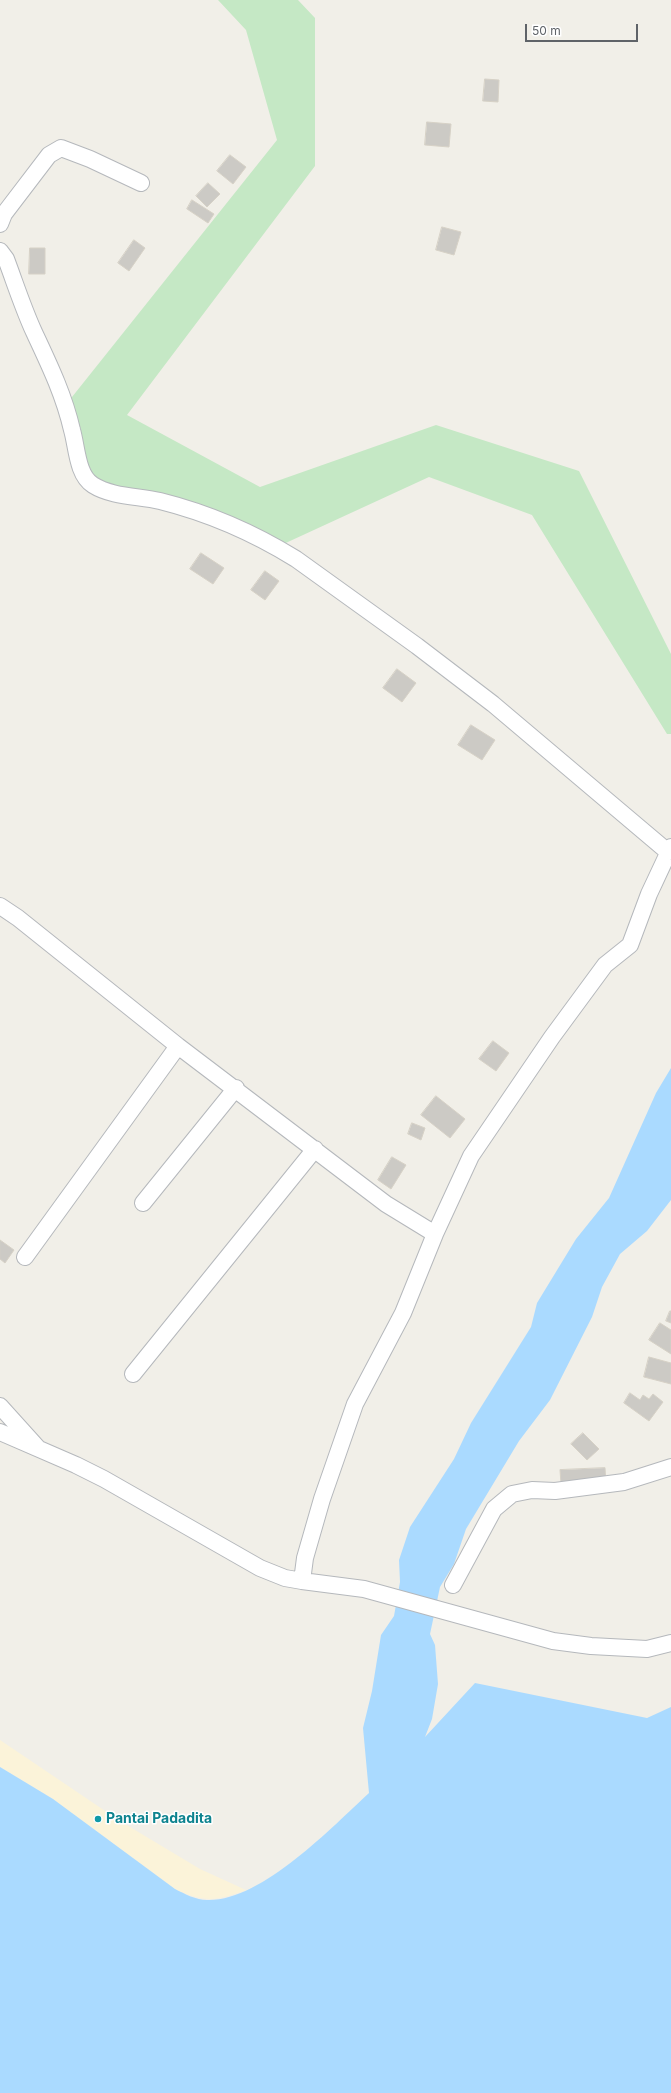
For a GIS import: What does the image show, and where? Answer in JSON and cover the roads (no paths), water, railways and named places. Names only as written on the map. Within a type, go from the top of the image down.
[{"type":"street","points":[[0,224],[4,214],[49,155],[61,148],[90,159],[140,183]]},
{"type":"street","points":[[0,251],[6,259],[35,333],[54,373],[67,409],[84,476],[92,484],[104,490],[160,501],[204,513],[278,548],[296,559],[417,646],[494,704],[669,850],[649,894],[630,945],[606,965],[561,1024],[471,1156],[435,1234],[403,1313],[355,1404],[322,1499],[305,1558],[302,1581]]},
{"type":"street","points":[[0,906],[18,918],[178,1046],[236,1088],[386,1204],[435,1234]]},
{"type":"street","points":[[25,1257],[178,1046]]},
{"type":"street","points":[[143,1203],[236,1088]]},
{"type":"street","points":[[133,1374],[315,1149]]},
{"type":"street","points":[[0,1406],[38,1448]]},
{"type":"street","points":[[0,1432],[104,1479],[260,1568],[285,1578],[364,1589],[553,1640],[591,1646],[647,1648],[671,1643]]},
{"type":"street","points":[[453,1585],[494,1509],[512,1494],[532,1490],[555,1491],[624,1482],[671,1467]]},
{"type":"water","points":[[671,1068],[671,1200],[647,1231],[620,1254],[602,1287],[592,1317],[550,1400],[519,1441],[466,1529],[454,1564],[440,1587],[430,1634],[435,1645],[438,1684],[432,1719],[425,1737],[475,1683],[647,1718],[671,1707],[671,2093],[0,2093],[0,1767],[53,1799],[175,1889],[203,1900],[228,1897],[250,1889],[272,1876],[316,1842],[369,1793],[363,1728],[372,1691],[381,1635],[394,1616],[400,1582],[399,1560],[410,1527],[454,1459],[471,1423],[531,1327],[537,1303],[576,1239],[609,1198],[656,1093]]},
{"type":"place","name":"Pantai Padadita","points":[[98,1819]]}]
